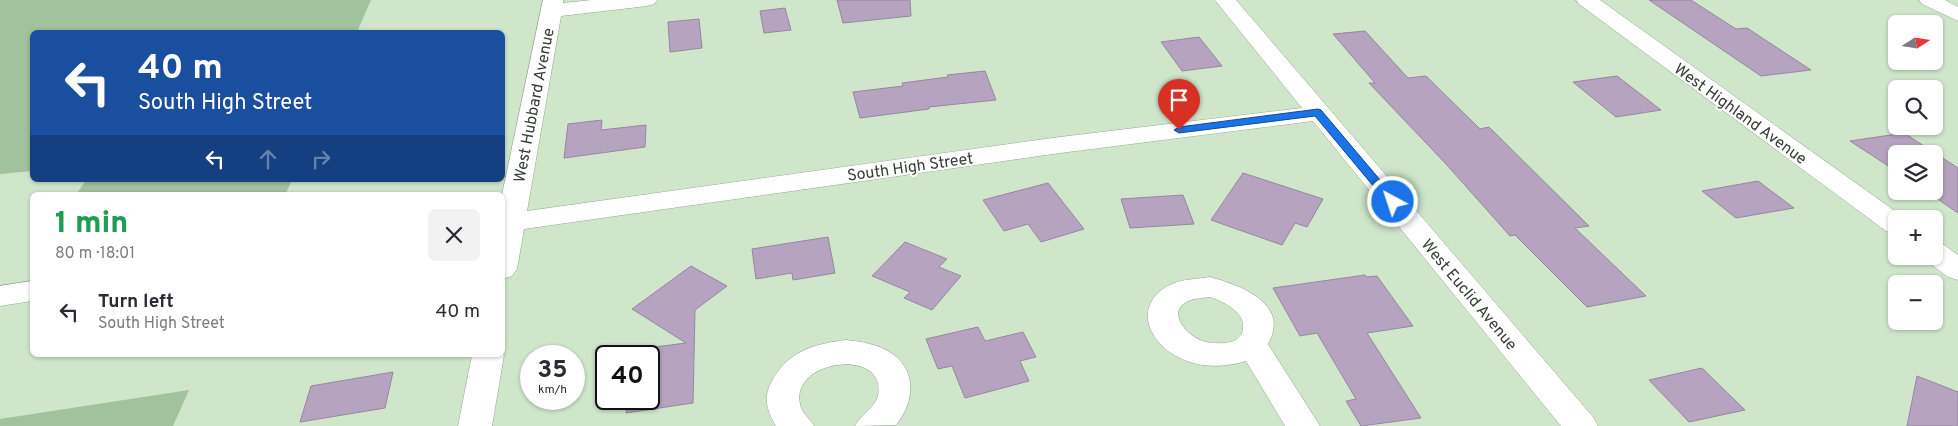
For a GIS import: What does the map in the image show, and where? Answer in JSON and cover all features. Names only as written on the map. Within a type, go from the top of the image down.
[{"type":"street","points":[[552,6],[646,0]]},
{"type":"street","name":"West Euclid Avenue","points":[[1225,0],[1581,426]]},
{"type":"street","name":"West Highland Avenue","points":[[1586,0],[1888,219]]},
{"type":"street","points":[[1929,0],[1958,15]]},
{"type":"street","name":"West Hubbard Avenue","points":[[505,241],[507,223],[552,6]]},
{"type":"street","name":"South High Street","points":[[507,223],[1060,145],[1318,112]]},
{"type":"street","points":[[1943,259],[1958,270]]},
{"type":"street","points":[[0,296],[30,291]]},
{"type":"street","points":[[1252,344],[1303,426]]},
{"type":"street","points":[[797,426],[790,420],[783,408],[782,394],[787,380],[797,368],[811,359],[827,353],[845,351],[862,353],[878,360],[889,371],[895,384],[895,398],[887,413],[872,426]]},
{"type":"street","points":[[475,426],[488,357]]},
{"type":"green space","points":[[0,0],[371,0],[358,30],[30,30],[30,171],[0,174]]},
{"type":"green space","points":[[85,182],[291,182],[286,192],[78,192]]},
{"type":"green space","points":[[189,390],[173,426],[0,426],[0,419]]},
{"type":"building","points":[[837,0],[910,0],[911,16],[843,23]]},
{"type":"building","points":[[1649,0],[1691,0],[1736,29],[1747,28],[1811,70],[1761,76]]},
{"type":"building","points":[[785,8],[791,30],[764,33],[760,11]]},
{"type":"building","points":[[699,19],[702,48],[670,52],[668,22]]},
{"type":"building","points":[[1365,31],[1408,78],[1426,76],[1480,129],[1489,127],[1589,226],[1575,228],[1646,296],[1587,307],[1515,235],[1510,236],[1446,164],[1369,83],[1375,83],[1333,34]]},
{"type":"building","points":[[1199,37],[1222,66],[1182,71],[1161,42]]},
{"type":"building","points":[[985,71],[996,100],[929,107],[929,109],[860,118],[853,92],[903,86],[902,83],[948,77],[947,75]]},
{"type":"building","points":[[1617,76],[1661,110],[1616,117],[1573,82]]},
{"type":"building","points":[[602,120],[601,130],[646,125],[645,147],[564,158],[568,124]]},
{"type":"building","points":[[1890,135],[1907,135],[1923,145],[1888,145],[1888,166],[1850,141]]},
{"type":"building","points":[[1943,158],[1958,168],[1958,213],[1939,200],[1943,200]]},
{"type":"building","points":[[1243,173],[1323,199],[1307,227],[1295,223],[1282,245],[1211,220]]},
{"type":"building","points":[[1758,181],[1794,208],[1736,218],[1702,191]]},
{"type":"building","points":[[1048,183],[1084,229],[1041,242],[1028,224],[1004,231],[983,200]]},
{"type":"building","points":[[1183,195],[1194,224],[1130,228],[1121,199]]},
{"type":"building","points":[[828,237],[835,273],[793,280],[792,273],[756,279],[752,249]]},
{"type":"building","points":[[905,242],[947,259],[939,267],[961,276],[932,310],[904,298],[910,292],[872,276]]},
{"type":"building","points":[[691,266],[727,286],[695,310],[693,403],[660,408],[660,346],[686,343],[632,309]]},
{"type":"building","points":[[1365,275],[1367,277],[1377,276],[1413,326],[1367,333],[1421,418],[1361,426],[1346,401],[1356,399],[1317,333],[1300,336],[1273,288]]},
{"type":"building","points":[[978,327],[985,341],[1023,332],[1036,357],[1020,361],[1029,381],[965,398],[952,366],[938,369],[926,339]]},
{"type":"building","points":[[1702,368],[1745,410],[1689,422],[1649,380]]},
{"type":"building","points":[[393,372],[385,408],[300,422],[311,386]]},
{"type":"building","points":[[1917,376],[1958,392],[1958,426],[1907,426]]},
{"type":"building","points":[[626,410],[646,410],[626,413]]},
{"type":"route","points":[[1179,130],[1318,112],[1393,202]]}]
